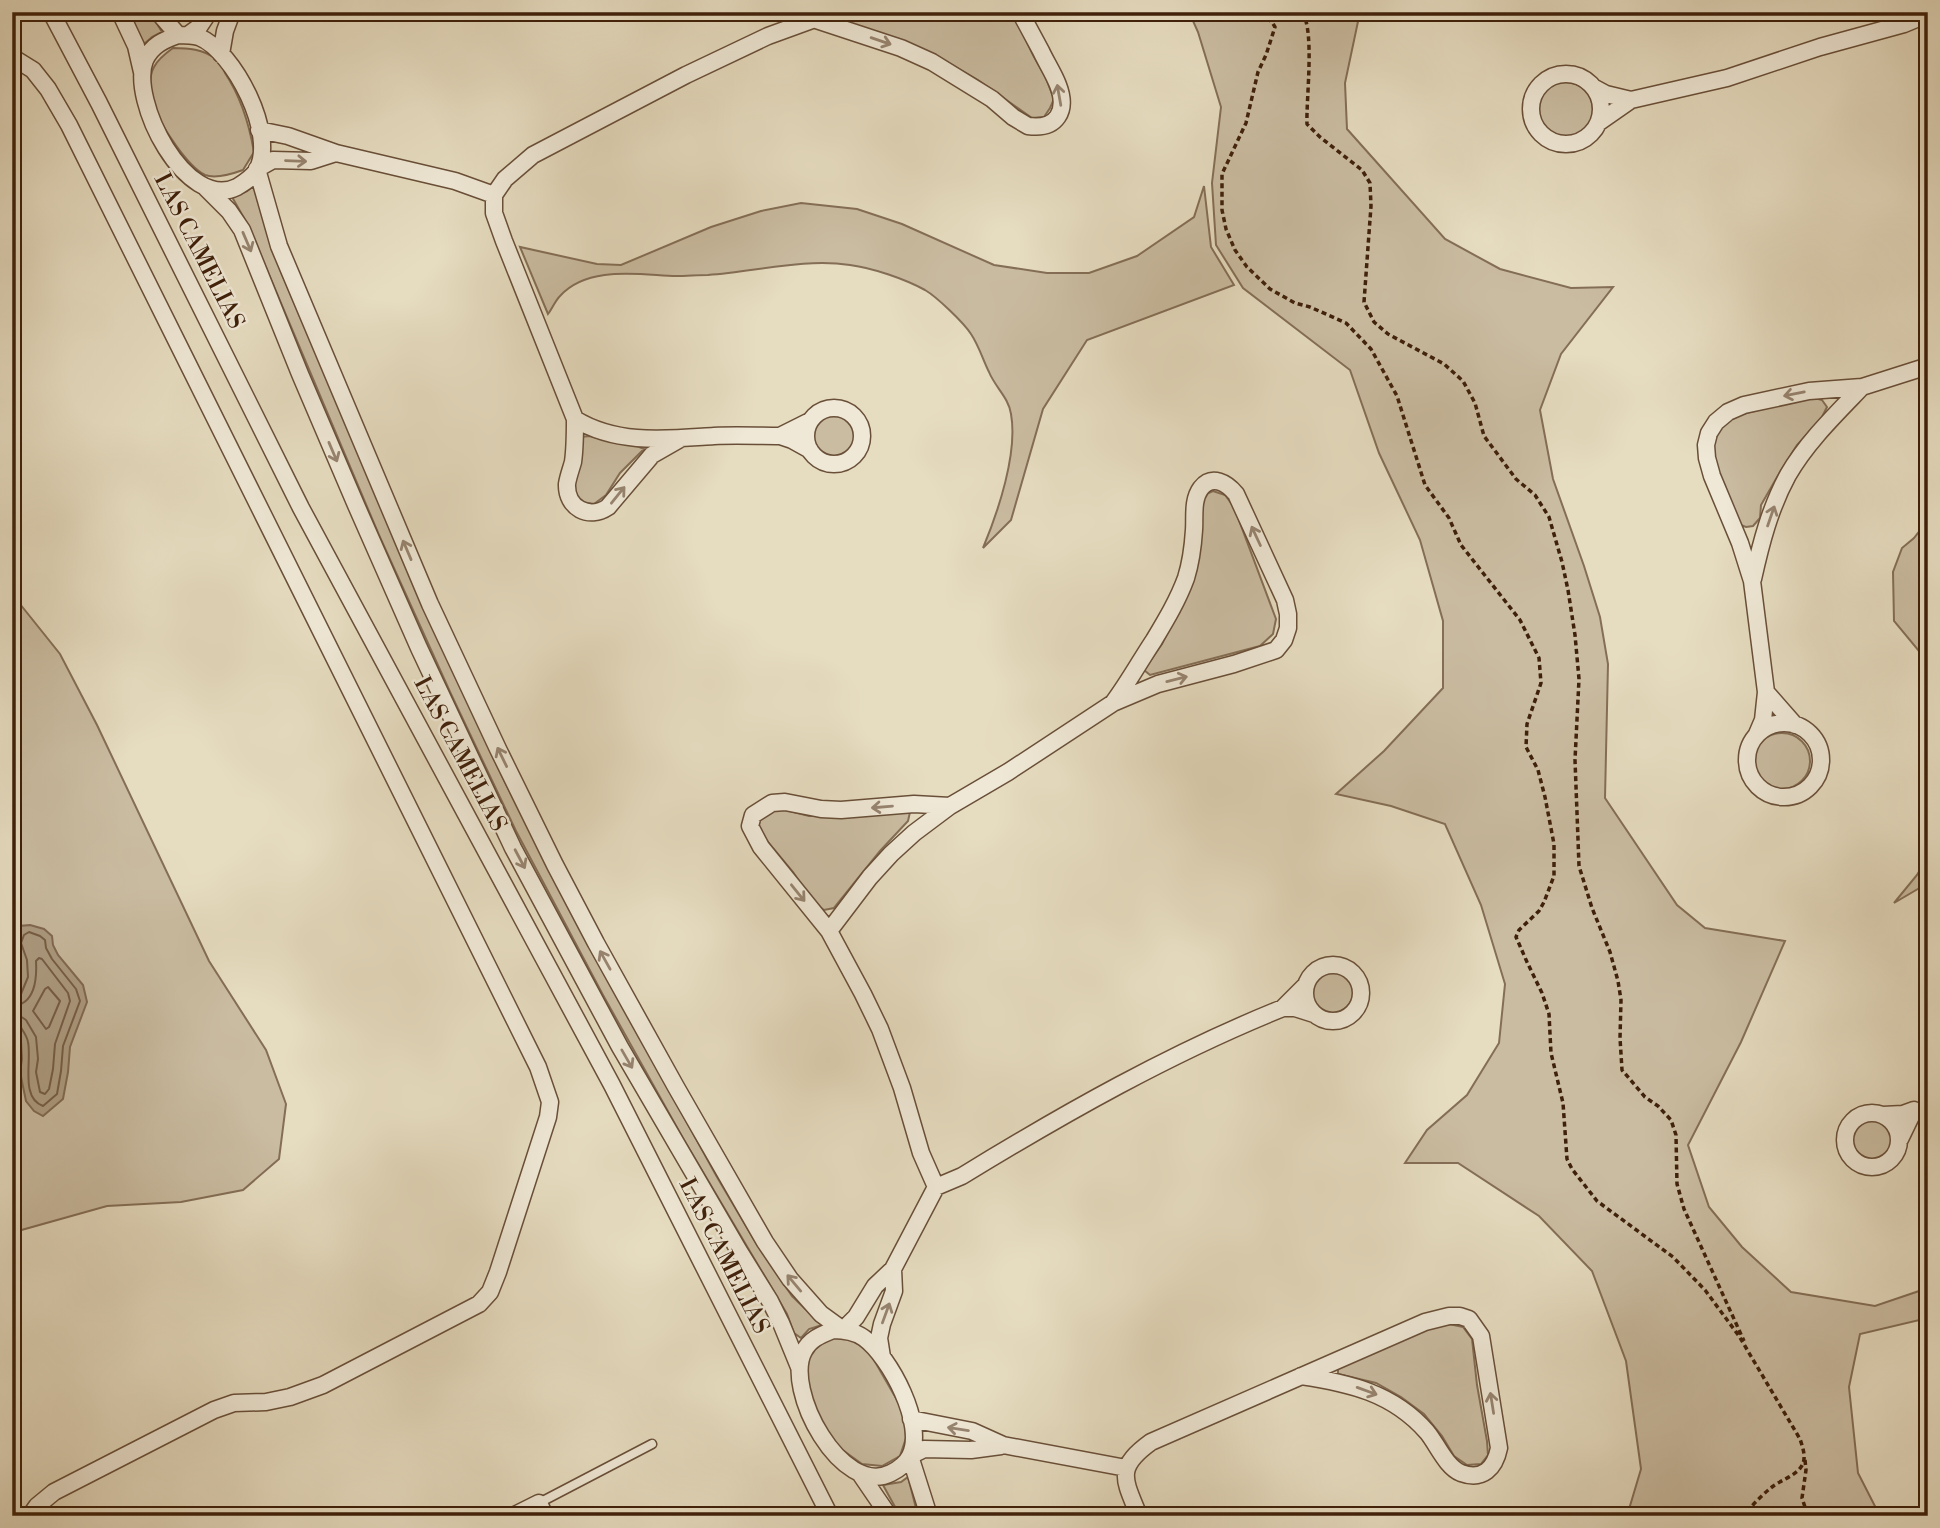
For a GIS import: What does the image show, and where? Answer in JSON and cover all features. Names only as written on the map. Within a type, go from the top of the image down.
[{"type":"street","name":"LAS CAMELIAS","points":[[51,12],[302,508],[612,1085],[830,1516]]},
{"type":"street","points":[[120,12],[135,46],[151,120],[177,164],[229,211],[242,230],[355,505],[513,848],[620,1047],[770,1301],[799,1367],[809,1411],[820,1434],[834,1453],[861,1475],[889,1516]]},
{"type":"street","points":[[158,12],[183,35],[199,37],[211,43],[222,54],[241,80],[260,130],[261,158],[249,180],[233,188],[206,188]]},
{"type":"street","points":[[142,73],[153,48],[164,40],[199,27],[209,12]]},
{"type":"street","points":[[222,54],[225,31],[232,12]]},
{"type":"street","points":[[680,439],[652,455],[601,512],[591,514],[574,504],[568,493],[567,483],[575,445],[575,419],[504,241],[494,213],[494,195],[505,178],[533,155],[757,41],[834,12]]},
{"type":"street","points":[[816,20],[922,57],[964,81],[1028,126],[1047,125],[1056,121],[1062,100],[1058,85],[1020,12]]},
{"type":"street","points":[[1631,100],[1606,94],[1584,79],[1560,74],[1539,86],[1530,108],[1538,131],[1558,144],[1570,144],[1582,141],[1598,124],[1631,100],[1727,78],[1928,15]]},
{"type":"street","points":[[12,57],[33,70],[48,89],[69,125],[538,1067],[550,1102],[548,1117],[498,1272],[489,1292],[479,1304],[323,1385],[266,1402],[234,1403],[214,1409],[54,1492],[37,1506],[30,1516]]},
{"type":"street","points":[[1593,87],[1601,104],[1598,124]]},
{"type":"street","points":[[260,130],[288,136],[335,153],[455,181],[494,195]]},
{"type":"street","points":[[257,169],[273,160],[311,161],[335,153]]},
{"type":"street","points":[[257,169],[279,246],[424,591],[555,865],[656,1051],[765,1242],[790,1279],[821,1314],[843,1330]]},
{"type":"street","points":[[1757,734],[1774,724],[1785,723],[1807,731],[1816,740],[1822,765],[1810,788],[1787,798],[1774,797],[1762,791],[1747,771],[1746,757],[1749,745],[1763,720],[1766,692],[1752,581],[1740,543],[1712,476],[1706,445],[1709,433],[1716,422],[1728,412],[1744,405],[1809,391],[1862,387],[1928,366]]},
{"type":"street","points":[[1752,581],[1774,506],[1789,475],[1806,449],[1862,387]]},
{"type":"street","points":[[834,407],[844,409],[859,421],[862,440],[853,457],[835,464],[825,463],[816,458],[810,450],[805,436],[816,413],[834,407]]},
{"type":"street","points":[[575,419],[611,434],[646,439],[780,436],[810,450]]},
{"type":"street","points":[[780,436],[810,421]]},
{"type":"street","points":[[829,931],[870,877],[914,833],[950,806],[1008,772],[1113,703],[1158,684],[1276,650],[1284,640],[1288,628],[1285,600],[1236,494],[1228,484],[1210,481],[1201,486],[1196,497],[1191,558],[1186,578],[1173,607],[1133,676],[1113,703]]},
{"type":"street","points":[[1766,692],[1795,725]]},
{"type":"street","points":[[936,1187],[921,1153],[902,1088],[880,1029],[829,931],[761,847],[750,827],[753,815],[772,803],[785,802],[841,810],[914,804],[950,806]]},
{"type":"street","points":[[843,1330],[856,1317],[875,1286],[893,1269],[936,1187],[962,1176],[1110,1089],[1240,1025],[1283,1008],[1317,970],[1335,965],[1345,967],[1353,973],[1361,990],[1357,1008],[1342,1019],[1332,1021],[1303,1009],[1283,1008]]},
{"type":"street","points":[[1306,985],[1306,1001],[1314,1014]]},
{"type":"street","points":[[1883,1115],[1895,1125],[1900,1139],[1899,1148],[1888,1163],[1879,1167],[1860,1165],[1852,1160],[1844,1143],[1845,1133],[1856,1118],[1874,1113],[1903,1114],[1921,1106]]},
{"type":"street","points":[[1900,1139],[1921,1106]]},
{"type":"street","points":[[882,1357],[879,1338],[894,1291],[893,1269]]},
{"type":"street","points":[[1139,1516],[1127,1484],[1126,1468],[1134,1454],[1151,1442],[1301,1376],[1425,1322],[1449,1316],[1469,1319],[1481,1336],[1499,1448],[1497,1460],[1490,1469],[1481,1474],[1468,1475],[1457,1471],[1427,1432],[1394,1403],[1356,1387],[1301,1376]]},
{"type":"street","points":[[799,1367],[802,1353],[809,1343],[819,1335],[843,1330],[864,1338],[893,1372],[911,1419],[914,1446],[902,1467],[887,1475],[861,1475]]},
{"type":"street","points":[[911,1419],[972,1431],[1003,1446],[1126,1468]]},
{"type":"street","points":[[910,1456],[924,1450],[971,1450],[1003,1446]]},
{"type":"street","points":[[910,1456],[929,1516]]},
{"type":"street","points":[[513,1516],[542,1509]]},
{"type":"lane","points":[[542,1509],[652,1444]]},
{"type":"path","points":[[1261,12],[1275,27],[1258,72],[1246,122],[1222,174],[1222,210],[1226,229],[1247,268],[1270,289],[1295,303],[1346,323],[1371,349],[1397,396],[1425,485],[1449,518],[1461,545],[1520,620],[1539,657],[1541,683],[1527,724],[1526,747],[1538,770],[1545,797],[1554,845],[1554,876],[1539,911],[1516,936],[1549,1014],[1551,1053],[1563,1103],[1567,1158],[1597,1200],[1673,1257],[1705,1290],[1738,1336],[1800,1439],[1806,1470],[1802,1498],[1808,1516]]},
{"type":"path","points":[[1302,12],[1308,38],[1307,124],[1362,170],[1370,183],[1371,206],[1364,302],[1374,322],[1388,334],[1444,364],[1463,381],[1475,403],[1484,436],[1516,479],[1535,495],[1549,517],[1568,590],[1578,668],[1575,760],[1579,866],[1618,981],[1621,1000],[1622,1070],[1645,1097],[1671,1120],[1676,1135],[1676,1184],[1684,1209],[1757,1367]]},
{"type":"path","points":[[1744,1516],[1773,1486],[1801,1467],[1804,1451]]},
{"type":"shaded area","points":[[130,12],[150,12],[162,32],[143,45]]},
{"type":"shaded area","points":[[854,12],[1009,12],[1018,23],[1045,76],[1054,99],[1050,108],[1044,117],[1032,118],[978,80],[938,57],[851,25],[847,16]]},
{"type":"shaded area","points":[[1189,12],[1360,12],[1345,83],[1347,129],[1445,239],[1500,269],[1571,288],[1613,287],[1561,354],[1540,410],[1553,479],[1600,617],[1608,664],[1605,798],[1677,905],[1705,928],[1785,941],[1741,1042],[1688,1145],[1709,1207],[1742,1247],[1791,1292],[1875,1306],[1928,1288],[1928,1318],[1860,1334],[1849,1387],[1858,1473],[1880,1516],[1627,1516],[1641,1469],[1626,1361],[1592,1271],[1539,1216],[1458,1163],[1405,1163],[1427,1130],[1467,1095],[1499,1043],[1505,984],[1481,905],[1445,824],[1391,806],[1336,794],[1384,751],[1443,688],[1443,621],[1420,540],[1379,453],[1350,370],[1243,288],[1216,245],[1212,183],[1221,107],[1198,32]]},
{"type":"shaded area","points":[[173,48],[201,51],[216,59],[236,91],[254,152],[243,170],[219,176],[205,175],[191,164],[163,126],[152,100],[151,76],[158,61]]},
{"type":"shaded area","points":[[1565,82],[1576,84],[1585,90],[1591,99],[1591,121],[1585,130],[1576,136],[1565,138],[1554,136],[1545,130],[1539,121],[1537,110],[1539,99],[1545,90],[1554,84]]},
{"type":"shaded area","points":[[255,185],[281,272],[435,631],[504,780],[582,932],[717,1177],[756,1243],[792,1296],[822,1325],[809,1329],[801,1338],[794,1333],[787,1314],[684,1140],[603,995],[516,831],[451,694],[379,535],[248,225],[232,197]]},
{"type":"shaded area","points":[[1204,186],[1211,247],[1234,285],[1087,340],[1043,409],[1011,520],[983,548],[995,517],[1009,464],[1012,446],[1010,408],[971,334],[950,310],[925,290],[879,271],[832,263],[797,264],[708,275],[615,274],[585,280],[572,286],[558,298],[548,314],[520,247],[597,264],[621,265],[711,227],[761,211],[801,203],[857,209],[902,224],[994,265],[1047,273],[1089,273],[1137,256],[1194,217]]},
{"type":"shaded area","points":[[1811,397],[1822,400],[1827,407],[1821,419],[1797,445],[1780,472],[1761,505],[1760,518],[1753,526],[1738,524],[1711,451],[1712,441],[1726,418]]},
{"type":"shaded area","points":[[834,415],[849,421],[855,436],[849,451],[834,457],[819,451],[813,436],[819,421]]},
{"type":"shaded area","points":[[590,436],[644,449],[620,473],[606,495],[594,504],[582,502],[573,493],[580,437]]},
{"type":"shaded area","points":[[1213,491],[1225,495],[1234,507],[1276,619],[1273,634],[1260,646],[1150,675],[1144,670],[1162,644],[1178,610],[1204,495]]},
{"type":"shaded area","points":[[1928,520],[1928,662],[1894,621],[1893,572],[1902,548]]},
{"type":"shaded area","points":[[12,594],[60,654],[97,725],[209,961],[266,1050],[286,1104],[279,1159],[243,1190],[181,1202],[107,1206],[12,1235]]},
{"type":"shaded area","points":[[1782,733],[1793,735],[1802,741],[1808,750],[1808,772],[1802,781],[1793,787],[1782,789],[1771,787],[1762,781],[1756,772],[1754,761],[1756,750],[1762,741],[1771,735]]},
{"type":"shaded area","points":[[782,809],[809,816],[910,812],[908,821],[834,908],[824,910],[814,903],[793,872],[762,835],[758,824],[760,815],[767,810]]},
{"type":"shaded area","points":[[1928,856],[1928,883],[1894,903],[1917,875]]},
{"type":"shaded area","points":[[1332,971],[1347,977],[1353,992],[1347,1007],[1332,1013],[1317,1007],[1311,992],[1317,977]]},
{"type":"shaded area","points":[[1872,1120],[1887,1126],[1893,1141],[1887,1156],[1872,1162],[1857,1156],[1851,1141],[1857,1126]]},
{"type":"shaded area","points":[[1449,1324],[1463,1327],[1472,1339],[1487,1441],[1488,1455],[1481,1464],[1467,1465],[1454,1456],[1424,1414],[1401,1397],[1376,1383],[1338,1374],[1338,1368],[1428,1326]]},
{"type":"shaded area","points":[[838,1336],[854,1341],[870,1353],[905,1414],[906,1438],[900,1456],[882,1466],[862,1464],[837,1446],[809,1396],[806,1359],[814,1345]]},
{"type":"shaded area","points":[[908,1477],[918,1516],[900,1516],[883,1485],[901,1482]]},
{"type":"water","points":[[30,925],[44,929],[52,936],[58,955],[83,985],[87,1002],[70,1047],[63,1099],[43,1116],[34,1111],[26,1101],[20,1072],[21,1042],[12,1023],[12,1003],[21,978],[21,961],[14,946],[19,926]]}]
